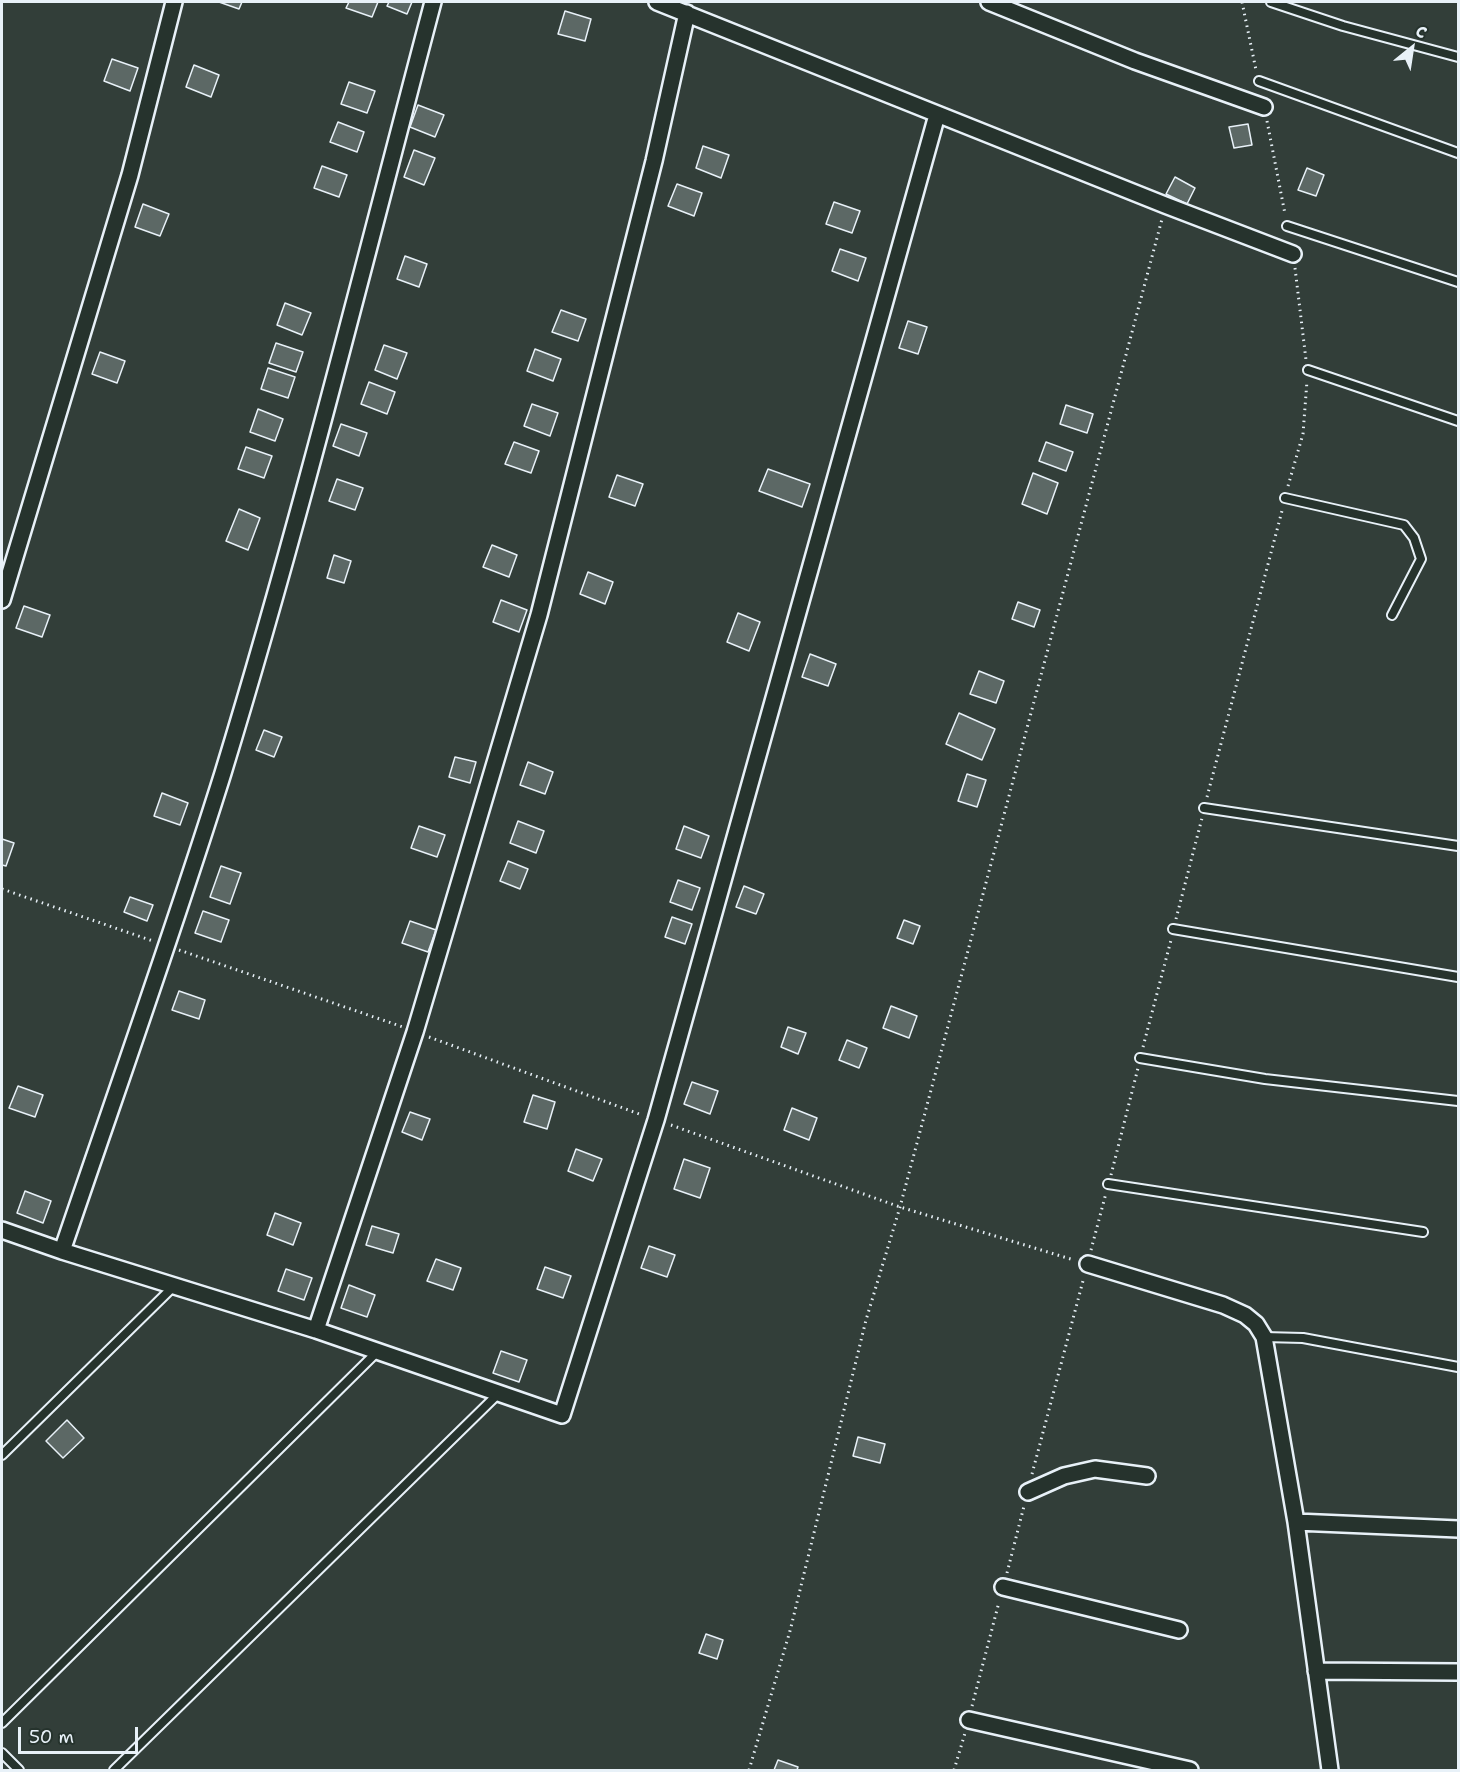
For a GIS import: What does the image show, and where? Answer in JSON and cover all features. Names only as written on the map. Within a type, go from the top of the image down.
[{"type":"street","points":[[2,600],[130,175],[174,2]]},
{"type":"street","points":[[62,1251],[223,772],[300,507],[433,2]]},
{"type":"street","points":[[657,2],[937,115],[1293,254]]},
{"type":"street","points":[[989,2],[1135,61],[1264,107]]},
{"type":"street","points":[[316,1330],[415,1032],[539,615],[654,161],[687,14]]},
{"type":"street","points":[[2,1230],[62,1251],[316,1330],[562,1415],[657,1120],[937,115]]},
{"type":"street","points":[[1088,1264],[1223,1305],[1245,1315],[1256,1324],[1264,1336],[1296,1522],[1330,1770]]},
{"type":"street","points":[[1028,1492],[1064,1476],[1095,1469],[1147,1476]]},
{"type":"street","points":[[1296,1522],[1458,1529]]},
{"type":"street","points":[[1003,1587],[1179,1630]]},
{"type":"street","points":[[1316,1671],[1458,1672]]},
{"type":"street","points":[[969,1720],[1190,1770]]},
{"type":"lane","points":[[1271,2],[1343,26],[1458,57]]},
{"type":"lane","points":[[1259,81],[1458,153]]},
{"type":"lane","points":[[1287,225],[1458,282]]},
{"type":"lane","points":[[1308,370],[1458,421]]},
{"type":"lane","points":[[1285,498],[1404,525],[1414,538],[1420,559],[1392,615]]},
{"type":"lane","points":[[1204,808],[1458,846]]},
{"type":"lane","points":[[1173,929],[1458,977]]},
{"type":"lane","points":[[1140,1058],[1265,1079],[1458,1101]]},
{"type":"lane","points":[[1108,1184],[1423,1232]]},
{"type":"lane","points":[[2,1455],[174,1286]]},
{"type":"lane","points":[[1264,1336],[1303,1338],[1458,1367]]},
{"type":"lane","points":[[2,1723],[378,1352]]},
{"type":"lane","points":[[114,1770],[499,1393]]},
{"type":"lane","points":[[2,1753],[19,1770]]},
{"type":"path","points":[[1242,2],[1259,81]]},
{"type":"path","points":[[1264,107],[1287,225]]},
{"type":"path","points":[[748,1770],[790,1631],[866,1320],[900,1207],[1165,205]]},
{"type":"path","points":[[954,1770],[1088,1264],[1302,434],[1308,370],[1293,254]]},
{"type":"path","points":[[2,889],[415,1032],[900,1207],[1088,1264]]},
{"type":"building","points":[[219,2],[242,2],[239,9]]},
{"type":"building","points":[[349,2],[378,2],[372,17],[346,8]]},
{"type":"building","points":[[389,2],[412,2],[407,14],[387,6]]},
{"type":"building","points":[[565,11],[591,19],[585,41],[558,34]]},
{"type":"building","points":[[112,59],[138,68],[130,91],[104,81]]},
{"type":"building","points":[[194,65],[219,75],[211,97],[186,87]]},
{"type":"building","points":[[349,82],[375,91],[367,113],[341,104]]},
{"type":"building","points":[[418,105],[444,115],[435,137],[410,127]]},
{"type":"building","points":[[338,122],[364,132],[357,152],[330,142]]},
{"type":"building","points":[[1248,124],[1252,145],[1234,148],[1229,127]]},
{"type":"building","points":[[703,146],[729,155],[721,178],[696,168]]},
{"type":"building","points":[[414,150],[435,158],[424,185],[404,177]]},
{"type":"building","points":[[322,166],[347,175],[339,197],[314,188]]},
{"type":"building","points":[[1307,168],[1324,175],[1316,196],[1298,190]]},
{"type":"building","points":[[1175,177],[1195,188],[1187,204],[1166,194]]},
{"type":"building","points":[[677,184],[702,193],[694,216],[668,206]]},
{"type":"building","points":[[834,202],[860,211],[852,233],[826,224]]},
{"type":"building","points":[[143,204],[169,214],[160,236],[135,227]]},
{"type":"building","points":[[840,249],[866,258],[858,281],[832,271]]},
{"type":"building","points":[[405,256],[427,264],[419,287],[397,279]]},
{"type":"building","points":[[285,303],[311,313],[302,335],[277,325]]},
{"type":"building","points":[[561,310],[586,319],[578,341],[552,332]]},
{"type":"building","points":[[908,321],[927,327],[918,354],[899,348]]},
{"type":"building","points":[[276,343],[303,352],[296,372],[269,363]]},
{"type":"building","points":[[384,345],[407,353],[397,379],[375,370]]},
{"type":"building","points":[[535,349],[561,359],[553,381],[527,371]]},
{"type":"building","points":[[100,352],[125,361],[117,383],[92,374]]},
{"type":"building","points":[[268,368],[295,377],[288,398],[261,389]]},
{"type":"building","points":[[369,382],[395,392],[387,414],[361,404]]},
{"type":"building","points":[[532,404],[558,413],[550,436],[524,426]]},
{"type":"building","points":[[1066,405],[1093,414],[1087,433],[1060,424]]},
{"type":"building","points":[[258,409],[283,419],[275,441],[250,432]]},
{"type":"building","points":[[341,424],[367,433],[359,456],[333,446]]},
{"type":"building","points":[[514,442],[539,451],[531,473],[505,464]]},
{"type":"building","points":[[1046,442],[1073,452],[1066,471],[1039,461]]},
{"type":"building","points":[[246,447],[272,456],[264,478],[238,469]]},
{"type":"building","points":[[768,469],[810,484],[802,507],[759,491]]},
{"type":"building","points":[[1033,473],[1058,483],[1047,514],[1022,504]]},
{"type":"building","points":[[617,475],[643,484],[635,506],[609,497]]},
{"type":"building","points":[[337,479],[363,488],[355,510],[329,501]]},
{"type":"building","points":[[239,509],[260,518],[248,550],[226,541]]},
{"type":"building","points":[[492,545],[517,555],[509,577],[483,567]]},
{"type":"building","points":[[334,555],[351,561],[344,583],[327,578]]},
{"type":"building","points":[[588,572],[613,582],[605,604],[580,594]]},
{"type":"building","points":[[501,600],[527,610],[519,632],[493,622]]},
{"type":"building","points":[[1018,602],[1040,610],[1034,627],[1012,619]]},
{"type":"building","points":[[24,606],[50,615],[42,637],[16,628]]},
{"type":"building","points":[[738,613],[760,622],[749,651],[727,642]]},
{"type":"building","points":[[810,654],[836,664],[828,686],[802,677]]},
{"type":"building","points":[[979,671],[1004,681],[996,703],[970,694]]},
{"type":"building","points":[[959,713],[995,729],[982,760],[946,744]]},
{"type":"building","points":[[264,730],[282,737],[274,757],[256,750]]},
{"type":"building","points":[[455,757],[476,762],[470,783],[449,777]]},
{"type":"building","points":[[528,762],[553,772],[545,794],[520,785]]},
{"type":"building","points":[[967,774],[986,780],[977,807],[958,801]]},
{"type":"building","points":[[162,793],[188,803],[180,825],[154,816]]},
{"type":"building","points":[[518,821],[544,831],[536,853],[510,843]]},
{"type":"building","points":[[419,826],[445,835],[437,857],[411,848]]},
{"type":"building","points":[[684,826],[709,836],[701,858],[676,849]]},
{"type":"building","points":[[2,839],[14,843],[6,866],[2,865]]},
{"type":"building","points":[[508,861],[528,869],[520,889],[500,881]]},
{"type":"building","points":[[221,866],[241,873],[230,904],[210,897]]},
{"type":"building","points":[[678,880],[700,888],[692,910],[670,902]]},
{"type":"building","points":[[744,886],[764,894],[756,914],[736,907]]},
{"type":"building","points":[[130,897],[153,905],[147,921],[124,912]]},
{"type":"building","points":[[203,911],[229,920],[221,942],[195,933]]},
{"type":"building","points":[[672,917],[692,924],[685,944],[665,937]]},
{"type":"building","points":[[904,920],[920,926],[913,944],[897,938]]},
{"type":"building","points":[[410,921],[436,930],[428,952],[402,943]]},
{"type":"building","points":[[179,991],[205,1000],[199,1019],[172,1010]]},
{"type":"building","points":[[891,1006],[917,1016],[909,1038],[883,1028]]},
{"type":"building","points":[[788,1027],[806,1033],[798,1054],[781,1047]]},
{"type":"building","points":[[847,1040],[867,1048],[859,1068],[839,1060]]},
{"type":"building","points":[[692,1082],[718,1091],[710,1114],[684,1104]]},
{"type":"building","points":[[18,1086],[43,1095],[35,1117],[9,1108]]},
{"type":"building","points":[[533,1095],[555,1102],[547,1129],[524,1122]]},
{"type":"building","points":[[792,1108],[817,1118],[809,1140],[784,1130]]},
{"type":"building","points":[[410,1112],[430,1119],[422,1140],[402,1132]]},
{"type":"building","points":[[576,1149],[602,1159],[593,1181],[568,1171]]},
{"type":"building","points":[[684,1159],[710,1168],[700,1198],[674,1189]]},
{"type":"building","points":[[25,1191],[51,1201],[43,1223],[17,1213]]},
{"type":"building","points":[[275,1213],[301,1223],[293,1245],[267,1235]]},
{"type":"building","points":[[372,1226],[399,1234],[393,1253],[366,1245]]},
{"type":"building","points":[[649,1246],[675,1255],[667,1277],[641,1268]]},
{"type":"building","points":[[436,1259],[461,1268],[453,1290],[427,1281]]},
{"type":"building","points":[[545,1267],[571,1276],[563,1298],[537,1289]]},
{"type":"building","points":[[286,1269],[312,1278],[304,1300],[278,1291]]},
{"type":"building","points":[[349,1285],[375,1295],[367,1317],[341,1308]]},
{"type":"building","points":[[501,1351],[527,1360],[519,1382],[493,1373]]},
{"type":"building","points":[[67,1420],[84,1438],[63,1458],[46,1441]]},
{"type":"building","points":[[858,1437],[885,1444],[880,1463],[853,1456]]},
{"type":"building","points":[[706,1634],[723,1640],[717,1659],[699,1653]]},
{"type":"building","points":[[778,1760],[798,1767],[797,1770],[774,1770]]}]
